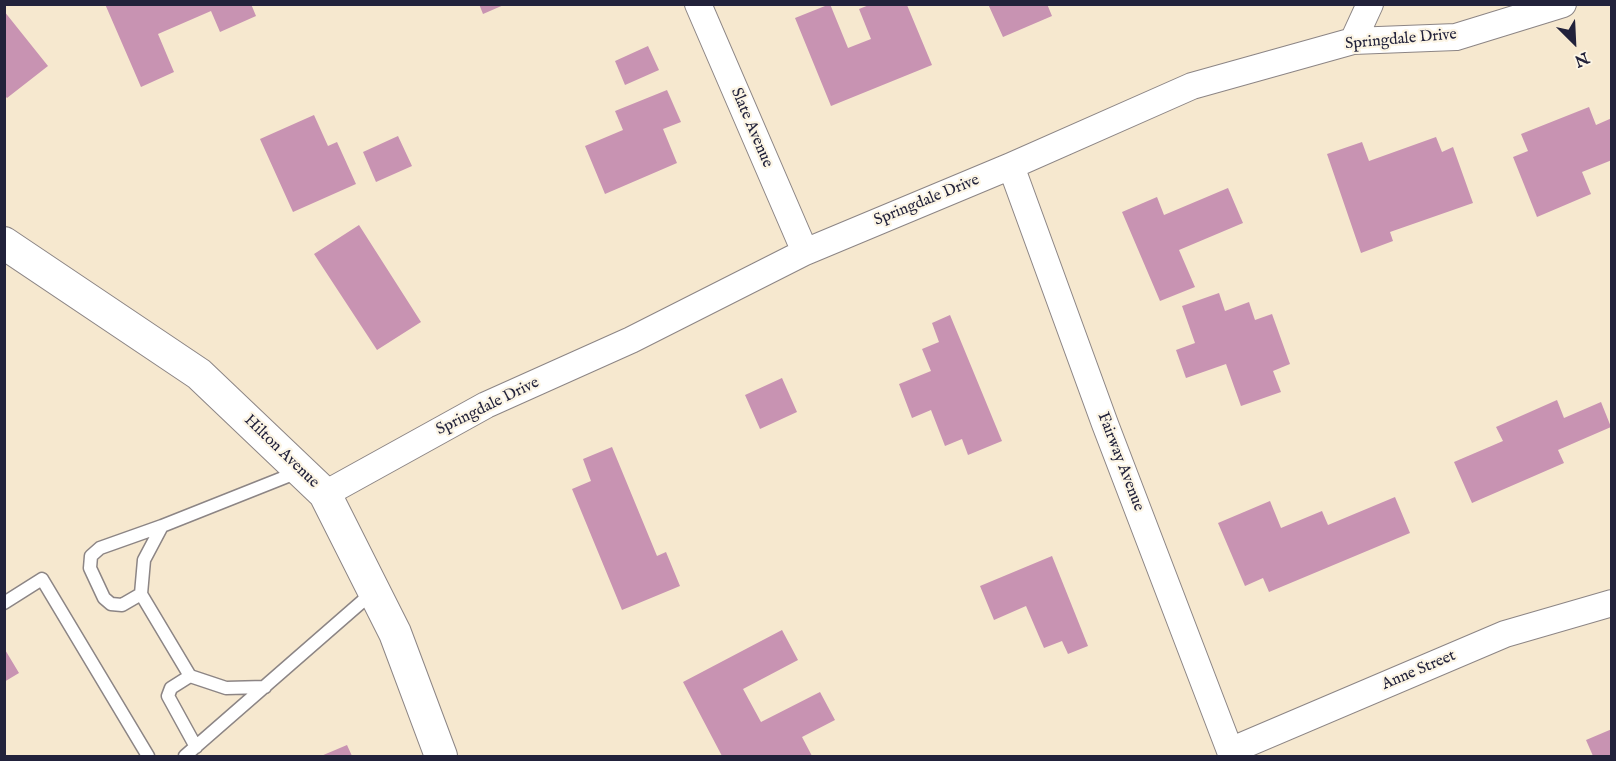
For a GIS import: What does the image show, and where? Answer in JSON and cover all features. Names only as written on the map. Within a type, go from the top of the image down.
[{"type":"street","name":"Slate Avenue","points":[[698,4],[805,252]]},
{"type":"street","points":[[1353,41],[1370,4]]},
{"type":"street","name":"Springdale Drive","points":[[325,494],[486,405],[631,340],[805,252],[1011,166],[1192,86],[1353,41],[1456,37],[1563,4]]},
{"type":"street","name":"Fairway Avenue","points":[[1011,166],[1231,754]]},
{"type":"street","name":"Hilton Avenue","points":[[4,243],[199,374],[325,494],[395,633],[441,756]]},
{"type":"street","name":"Anne Street","points":[[1231,754],[1505,634],[1611,603]]},
{"type":"lane","points":[[141,594],[122,605],[111,604],[104,598],[90,568],[91,556],[100,548],[300,471]]},
{"type":"lane","points":[[162,526],[144,560],[141,594],[190,676],[226,688],[265,687]]},
{"type":"lane","points":[[4,603],[42,579],[148,756]]},
{"type":"lane","points":[[185,756],[374,591]]},
{"type":"lane","points":[[190,676],[171,688],[168,696],[196,747]]},
{"type":"building","points":[[105,4],[251,4],[256,16],[220,32],[211,11],[158,34],[174,72],[141,87]]},
{"type":"building","points":[[479,4],[506,4],[483,14]]},
{"type":"building","points":[[830,4],[848,48],[871,39],[859,9],[869,5],[907,5],[932,65],[831,106],[795,18]]},
{"type":"building","points":[[988,4],[1047,4],[1052,16],[1003,37]]},
{"type":"building","points":[[4,11],[48,66],[7,98],[4,95]]},
{"type":"building","points":[[648,46],[659,70],[625,85],[615,61]]},
{"type":"building","points":[[667,90],[681,122],[663,129],[677,163],[605,194],[585,146],[623,130],[615,111]]},
{"type":"building","points":[[1589,107],[1596,125],[1612,118],[1612,160],[1582,172],[1591,194],[1537,217],[1513,157],[1528,151],[1521,134]]},
{"type":"building","points":[[314,115],[328,146],[337,142],[356,184],[293,212],[260,139]]},
{"type":"building","points":[[398,136],[412,166],[376,182],[363,152]]},
{"type":"building","points":[[1436,137],[1442,152],[1453,147],[1473,203],[1390,232],[1393,241],[1361,253],[1327,154],[1362,142],[1369,161]]},
{"type":"building","points":[[1228,188],[1243,223],[1179,250],[1195,287],[1160,301],[1122,212],[1157,197],[1164,215]]},
{"type":"building","points":[[359,225],[421,322],[377,350],[314,254]]},
{"type":"building","points":[[1219,293],[1225,311],[1249,302],[1255,320],[1272,314],[1290,364],[1273,371],[1281,392],[1241,406],[1226,364],[1186,378],[1176,350],[1195,343],[1182,306]]},
{"type":"building","points":[[950,315],[1002,441],[968,455],[962,439],[945,446],[931,410],[912,418],[899,384],[931,371],[922,349],[939,342],[932,323]]},
{"type":"building","points":[[782,378],[797,412],[760,429],[745,395]]},
{"type":"building","points":[[1557,400],[1564,418],[1601,402],[1611,427],[1558,450],[1564,463],[1472,503],[1454,462],[1503,441],[1496,427]]},
{"type":"building","points":[[612,447],[657,556],[666,552],[680,586],[622,610],[572,489],[591,481],[583,459]]},
{"type":"building","points":[[1395,497],[1410,533],[1269,592],[1263,578],[1245,586],[1218,523],[1270,501],[1281,528],[1322,511],[1328,525]]},
{"type":"building","points":[[1052,556],[1088,646],[1068,654],[1062,641],[1044,648],[1026,606],[994,620],[980,586]]},
{"type":"building","points":[[782,630],[798,660],[743,689],[761,722],[820,692],[835,720],[802,737],[812,756],[722,756],[683,682]]},
{"type":"building","points":[[4,648],[19,673],[4,682]]},
{"type":"building","points":[[1612,729],[1612,756],[1593,756],[1586,740]]},
{"type":"building","points":[[347,745],[352,756],[321,756]]}]
